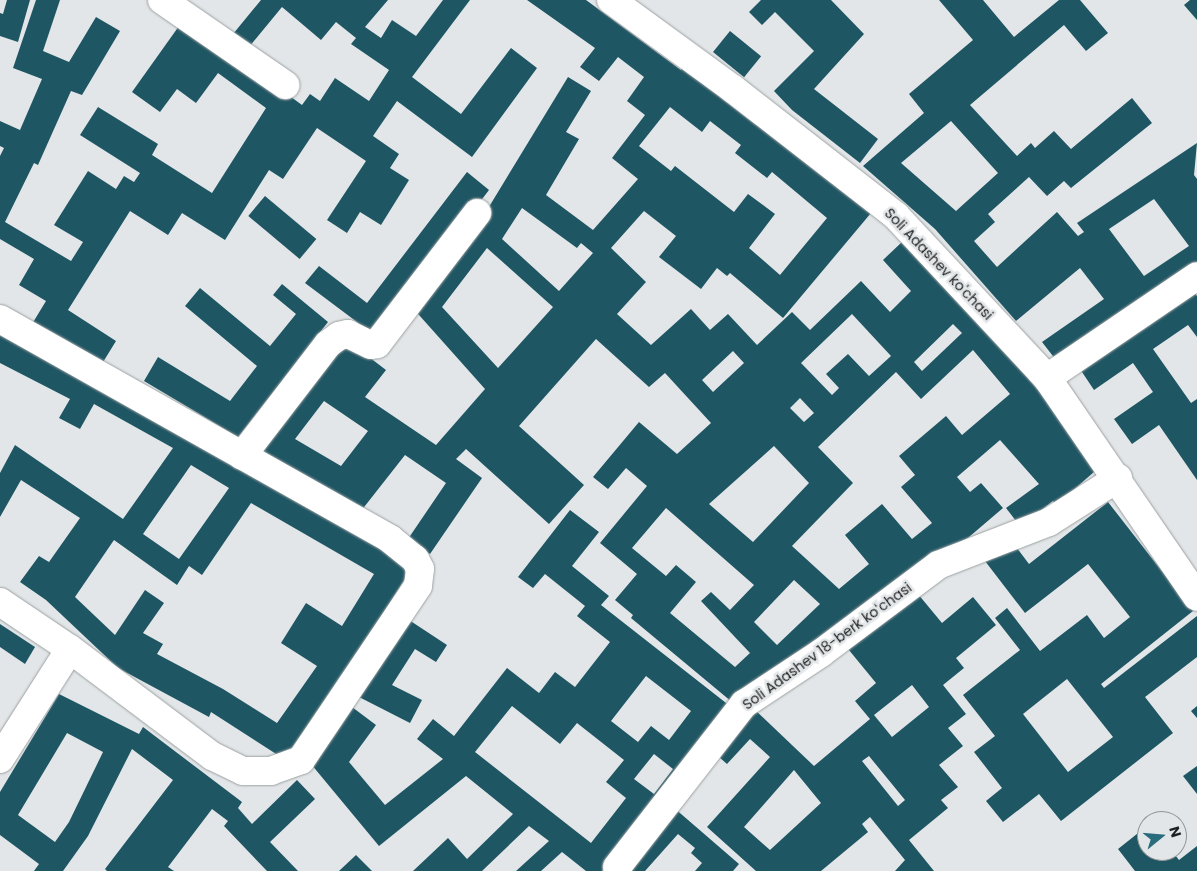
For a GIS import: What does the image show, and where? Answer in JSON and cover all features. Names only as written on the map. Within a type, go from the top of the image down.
[{"type":"street","points":[[162,0],[285,85]]},
{"type":"street","name":"Soli Adashev ko'chasi","points":[[611,0],[733,89],[896,216],[1047,378],[1118,478],[1197,597]]},
{"type":"street","points":[[242,456],[328,344],[339,336],[348,334],[372,345],[377,344],[477,213]]},
{"type":"street","points":[[1047,378],[1197,276]]},
{"type":"street","points":[[0,319],[390,539],[415,559],[420,569],[418,586],[301,760],[271,771],[243,771],[212,756],[70,649],[0,602]]},
{"type":"street","name":"Soli Adashev 18-berk koʻchasi","points":[[617,867],[744,704],[821,654],[938,565],[1049,522],[1118,478]]},
{"type":"street","points":[[0,759],[70,649]]},
{"type":"building","points":[[7,0],[30,0],[18,42],[0,36],[0,13],[3,14]]},
{"type":"building","points":[[36,0],[60,0],[43,51],[69,62],[96,17],[120,31],[82,95],[71,91],[38,165],[34,163],[5,222],[71,261],[83,242],[54,225],[88,171],[116,189],[124,176],[134,182],[140,173],[80,135],[98,107],[158,144],[152,155],[212,193],[266,108],[218,73],[196,103],[177,89],[160,112],[132,92],[184,19],[302,105],[310,94],[320,101],[335,78],[369,101],[389,70],[351,44],[356,38],[336,22],[321,40],[282,7],[249,47],[233,34],[261,0],[388,0],[365,27],[381,38],[392,20],[416,36],[443,0],[470,0],[412,77],[461,114],[511,48],[537,68],[472,157],[397,101],[373,136],[399,154],[390,168],[409,180],[381,225],[360,212],[347,233],[327,220],[366,161],[317,128],[283,179],[269,170],[225,240],[182,213],[168,235],[130,211],[68,310],[116,341],[100,367],[32,324],[46,301],[19,285],[34,259],[0,239],[0,156],[4,148],[0,146],[0,121],[20,130],[42,79],[13,68]]},
{"type":"building","points":[[527,0],[586,0],[681,70],[682,68],[756,125],[759,122],[871,213],[783,318],[730,273],[727,276],[717,268],[701,289],[659,257],[676,236],[644,211],[611,248],[646,282],[617,314],[651,345],[691,309],[710,330],[728,314],[757,345],[792,312],[810,330],[861,281],[890,312],[911,291],[883,260],[903,241],[990,334],[1102,465],[1056,505],[1053,501],[1020,526],[1006,508],[1039,484],[1000,440],[957,477],[970,492],[981,483],[1003,508],[969,537],[904,578],[738,707],[631,618],[633,615],[615,600],[637,574],[600,543],[647,486],[626,468],[608,489],[593,477],[639,422],[677,454],[711,423],[665,373],[649,387],[596,339],[519,426],[584,485],[549,524],[466,449],[456,459],[482,478],[430,554],[408,539],[446,483],[405,455],[361,511],[255,447],[344,338],[386,370],[365,397],[436,445],[485,389],[411,306],[481,220],[568,77],[591,91],[566,132],[579,139],[546,195],[593,230],[638,179],[612,158],[645,115],[627,101],[644,77],[618,57],[599,81],[580,67],[595,48]],"holes":[[[670,107],[702,132],[710,121],[741,145],[735,153],[767,178],[772,172],[827,218],[780,275],[749,248],[775,214],[748,194],[734,212],[675,166],[671,171],[639,146]],[[522,208],[577,248],[581,243],[593,253],[559,291],[502,239]],[[487,248],[553,307],[498,368],[442,307]],[[852,314],[891,356],[869,376],[848,354],[826,374],[839,388],[832,395],[801,363]],[[953,324],[962,333],[922,371],[914,362]],[[973,350],[1010,394],[962,435],[946,416],[899,456],[915,475],[901,487],[932,523],[912,539],[882,504],[845,535],[869,564],[839,589],[792,546],[853,483],[818,447],[896,372],[921,399]],[[733,351],[744,363],[713,392],[702,380]],[[800,398],[814,413],[804,422],[790,408]],[[324,401],[368,431],[341,466],[295,439]],[[774,446],[809,483],[753,542],[709,504]],[[666,508],[754,585],[730,610],[711,592],[701,601],[750,653],[735,667],[670,613],[696,582],[676,565],[666,576],[632,548]],[[794,580],[820,604],[777,645],[754,622]]]},
{"type":"building","points":[[761,0],[831,0],[864,34],[814,89],[878,139],[860,163],[792,110],[774,91],[814,51],[775,12],[762,25],[749,12]]},
{"type":"building","points":[[939,0],[983,0],[1014,37],[1059,0],[1080,0],[1108,33],[1086,51],[1064,25],[970,105],[1017,156],[1031,143],[1035,148],[1054,131],[1071,149],[1132,98],[1152,123],[1071,188],[1064,181],[1047,196],[1029,177],[988,214],[995,222],[974,241],[997,267],[1057,212],[1078,236],[1084,232],[1077,223],[1197,143],[1194,175],[1197,179],[1197,268],[1056,360],[1042,342],[1104,299],[1080,268],[1016,321],[935,229],[863,166],[924,113],[909,94],[973,40]],"holes":[[[951,121],[998,173],[956,211],[901,163]],[[1154,199],[1189,246],[1144,276],[1109,229]]]},
{"type":"building","points":[[1190,0],[1197,0],[1197,20],[1184,5]]},
{"type":"building","points":[[730,31],[761,56],[744,77],[713,52]]},
{"type":"building","points":[[467,172],[489,190],[377,337],[305,283],[319,266],[367,303]]},
{"type":"building","points":[[265,196],[316,239],[300,259],[248,216]]},
{"type":"building","points":[[282,284],[328,322],[238,437],[144,381],[158,357],[230,401],[257,366],[185,306],[200,288],[270,346],[296,314],[273,295]]},
{"type":"building","points":[[1191,288],[1197,296],[1197,337],[1188,325],[1153,349],[1191,403],[1197,399],[1197,480],[1159,425],[1132,444],[1114,419],[1153,392],[1133,363],[1094,390],[1078,366]]},
{"type":"building","points":[[0,333],[413,566],[354,659],[284,759],[211,712],[209,717],[118,668],[46,600],[20,582],[39,556],[49,562],[80,518],[21,480],[0,517],[0,473],[15,445],[123,519],[173,448],[94,404],[80,429],[59,418],[70,399],[0,363]],"holes":[[[191,465],[229,488],[179,559],[143,534]],[[251,503],[374,574],[342,626],[306,603],[281,643],[317,666],[277,723],[223,689],[157,654],[163,644],[143,633],[164,603],[145,590],[115,635],[75,597],[114,540],[177,585],[189,566],[202,575]]]},
{"type":"building","points":[[1108,502],[1193,611],[1101,684],[1104,688],[1197,616],[1197,657],[1145,697],[1173,733],[1061,821],[1039,794],[1003,822],[986,801],[1002,788],[974,752],[995,736],[963,695],[1020,650],[995,618],[1007,608],[1040,651],[1087,615],[1104,638],[1130,617],[1088,564],[1025,613],[985,561],[1011,540],[1029,564]],"holes":[[[1067,679],[1113,737],[1068,772],[1023,714]]]},
{"type":"building","points":[[570,510],[599,532],[572,566],[609,596],[601,605],[735,710],[602,871],[586,871],[562,852],[541,871],[516,871],[549,841],[529,826],[482,871],[413,871],[448,838],[467,859],[513,814],[466,776],[379,846],[311,764],[352,707],[376,725],[349,762],[385,805],[443,759],[417,739],[433,719],[454,736],[507,668],[539,693],[555,672],[575,687],[610,642],[577,616],[585,606],[545,574],[533,588],[518,577]],"holes":[[[646,676],[691,711],[669,740],[651,726],[638,742],[611,721]],[[512,706],[560,744],[577,723],[624,760],[606,782],[626,798],[591,843],[475,752]],[[654,754],[673,769],[654,794],[634,779]]]},
{"type":"building","points":[[913,588],[942,623],[973,597],[996,625],[956,658],[964,668],[943,685],[966,714],[948,728],[963,746],[939,765],[958,787],[941,800],[948,808],[909,840],[934,871],[895,871],[905,860],[870,817],[862,824],[868,832],[821,871],[756,871],[707,827],[770,757],[750,739],[727,764],[711,750],[751,706],[814,766],[870,719],[855,701],[876,683],[844,644]],"holes":[[[912,685],[929,707],[892,737],[874,715]],[[869,756],[905,800],[898,806],[862,761]],[[794,770],[821,803],[770,850],[744,827]]]},
{"type":"building","points":[[409,620],[447,645],[436,662],[415,649],[392,685],[422,700],[410,723],[359,697]]},
{"type":"building","points":[[0,624],[35,647],[25,664],[0,647]]},
{"type":"building","points":[[59,694],[139,734],[143,727],[242,802],[238,808],[252,824],[297,780],[315,799],[270,842],[298,871],[267,871],[224,826],[228,821],[212,809],[168,867],[174,871],[107,871],[105,869],[173,780],[132,749],[88,836],[63,871],[34,871],[39,864],[0,835],[0,792]],"holes":[[[67,733],[103,752],[69,822],[55,842],[18,815]]]},
{"type":"building","points":[[1197,706],[1197,718],[1191,711]]},
{"type":"building","points":[[1197,766],[1197,794],[1183,776]]},
{"type":"building","points":[[673,807],[739,864],[733,871],[695,871],[702,863],[691,853],[695,848],[678,834],[645,871],[617,871]]},
{"type":"building","points":[[1137,834],[1137,861],[1187,861],[1187,854],[1197,846],[1197,871],[1135,871],[1118,849]]},
{"type":"building","points":[[356,855],[372,871],[339,871]]}]
